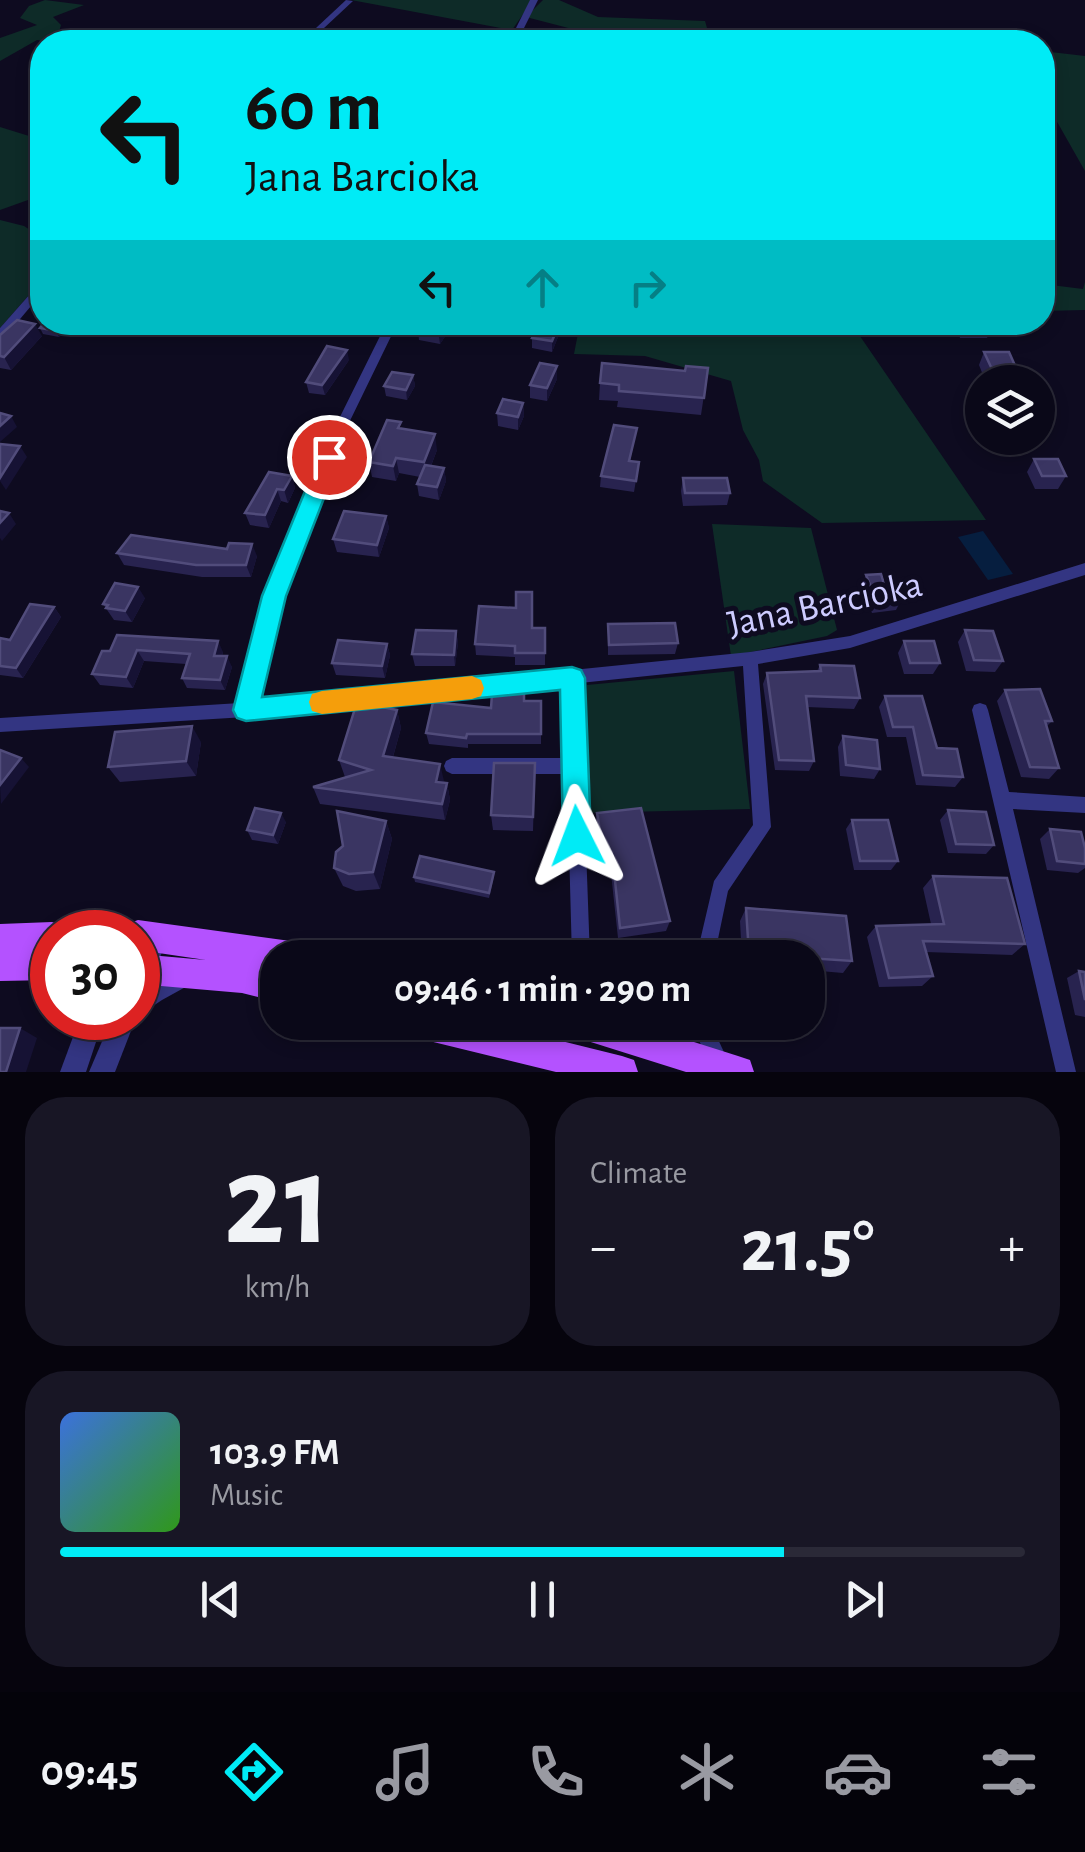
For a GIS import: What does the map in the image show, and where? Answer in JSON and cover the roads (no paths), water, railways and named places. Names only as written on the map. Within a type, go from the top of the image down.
[{"type":"main road","points":[[0,939],[30,951]]},
{"type":"main road","points":[[160,957],[260,958]]},
{"type":"main road","points":[[0,966],[30,962]]},
{"type":"main road","points":[[160,963],[189,973],[260,984]]},
{"type":"main road","points":[[481,1040],[578,1068],[622,1072]]},
{"type":"main road","points":[[634,1040],[730,1070]]},
{"type":"street","points":[[519,30],[534,0]]},
{"type":"street","points":[[317,30],[349,1]]},
{"type":"street","points":[[0,335],[30,301]]},
{"type":"street","points":[[246,710],[274,596],[339,431],[387,335]]},
{"type":"street","name":"Jana Barcioka","points":[[0,725],[246,710],[750,659],[850,642],[1085,569]]},
{"type":"street","points":[[708,940],[720,887],[762,827],[750,659]]},
{"type":"street","points":[[572,678],[580,940]]},
{"type":"street","points":[[980,710],[1066,1072]]},
{"type":"street","points":[[452,766],[573,766]]},
{"type":"street","points":[[1004,800],[1085,805]]},
{"type":"street","points":[[160,987],[189,973]]},
{"type":"street","points":[[74,1072],[85,1040]]},
{"type":"street","points":[[102,1072],[116,1040]]},
{"type":"street","points":[[577,1040],[578,1068]]},
{"type":"street","points":[[711,1040],[730,1070]]},
{"type":"water","points":[[983,531],[1013,574],[988,580],[958,537]]}]
